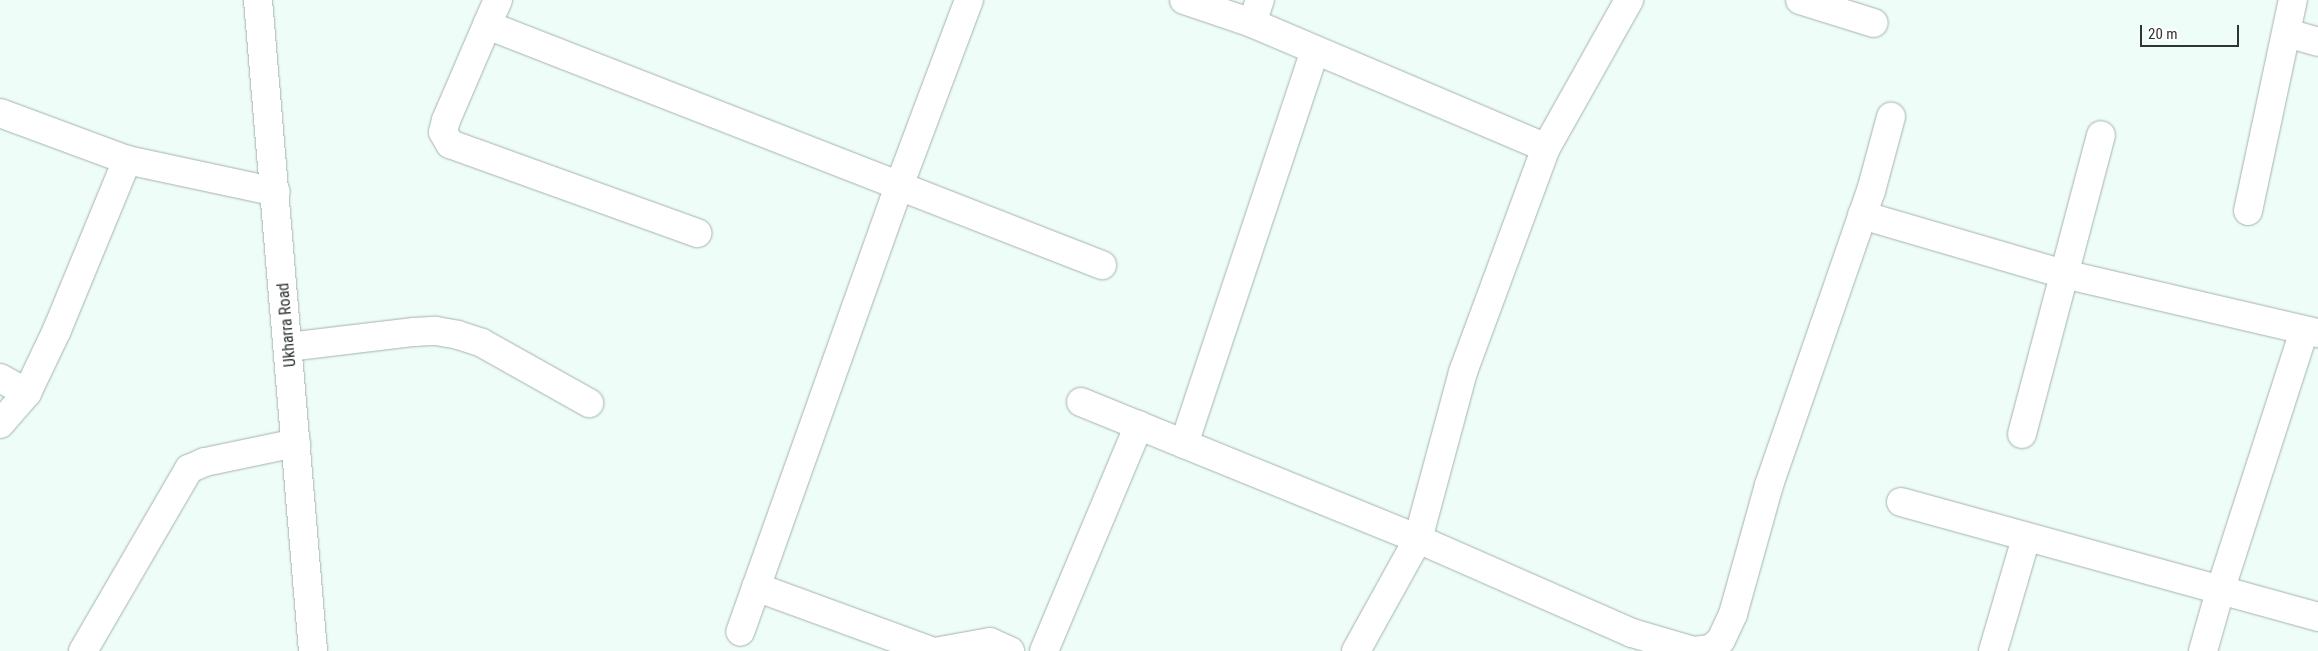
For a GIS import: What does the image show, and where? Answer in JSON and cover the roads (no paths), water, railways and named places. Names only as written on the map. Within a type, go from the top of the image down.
[{"type":"street","name":"Ukharra Road","points":[[258,0],[276,192],[313,651]]},
{"type":"street","points":[[498,0],[446,120],[443,132],[450,144],[698,233]]},
{"type":"street","points":[[740,632],[899,186],[968,0]]},
{"type":"street","points":[[1184,0],[1256,12],[1315,50],[1546,148]]},
{"type":"street","points":[[1356,651],[1418,539],[1463,372],[1546,148],[1629,0]]},
{"type":"street","points":[[1800,0],[1874,23]]},
{"type":"street","points":[[2248,211],[2293,0]]},
{"type":"street","points":[[487,25],[1102,265]]},
{"type":"street","points":[[2286,33],[2318,42]]},
{"type":"street","points":[[1184,444],[1315,50]]},
{"type":"street","points":[[0,114],[127,160],[276,192]]},
{"type":"street","points":[[1082,402],[1418,539],[1632,634],[1694,651],[1711,649],[1721,640],[1733,614],[1769,485],[1871,192],[1891,117]]},
{"type":"street","points":[[2022,434],[2101,135]]},
{"type":"street","points":[[0,424],[27,393],[57,330],[127,160]]},
{"type":"street","points":[[1862,215],[2064,274],[2311,332],[2220,591],[2203,651]]},
{"type":"street","points":[[288,347],[414,332],[436,331],[458,335],[482,343],[590,403]]},
{"type":"street","points":[[0,378],[27,393]]},
{"type":"street","points":[[1044,651],[1139,425]]},
{"type":"street","points":[[82,651],[189,469],[204,462],[296,443]]},
{"type":"street","points":[[1901,502],[2318,617]]},
{"type":"street","points":[[1994,651],[2026,538]]},
{"type":"street","points":[[756,587],[931,651]]},
{"type":"street","points":[[940,651],[990,642],[1010,651]]}]
